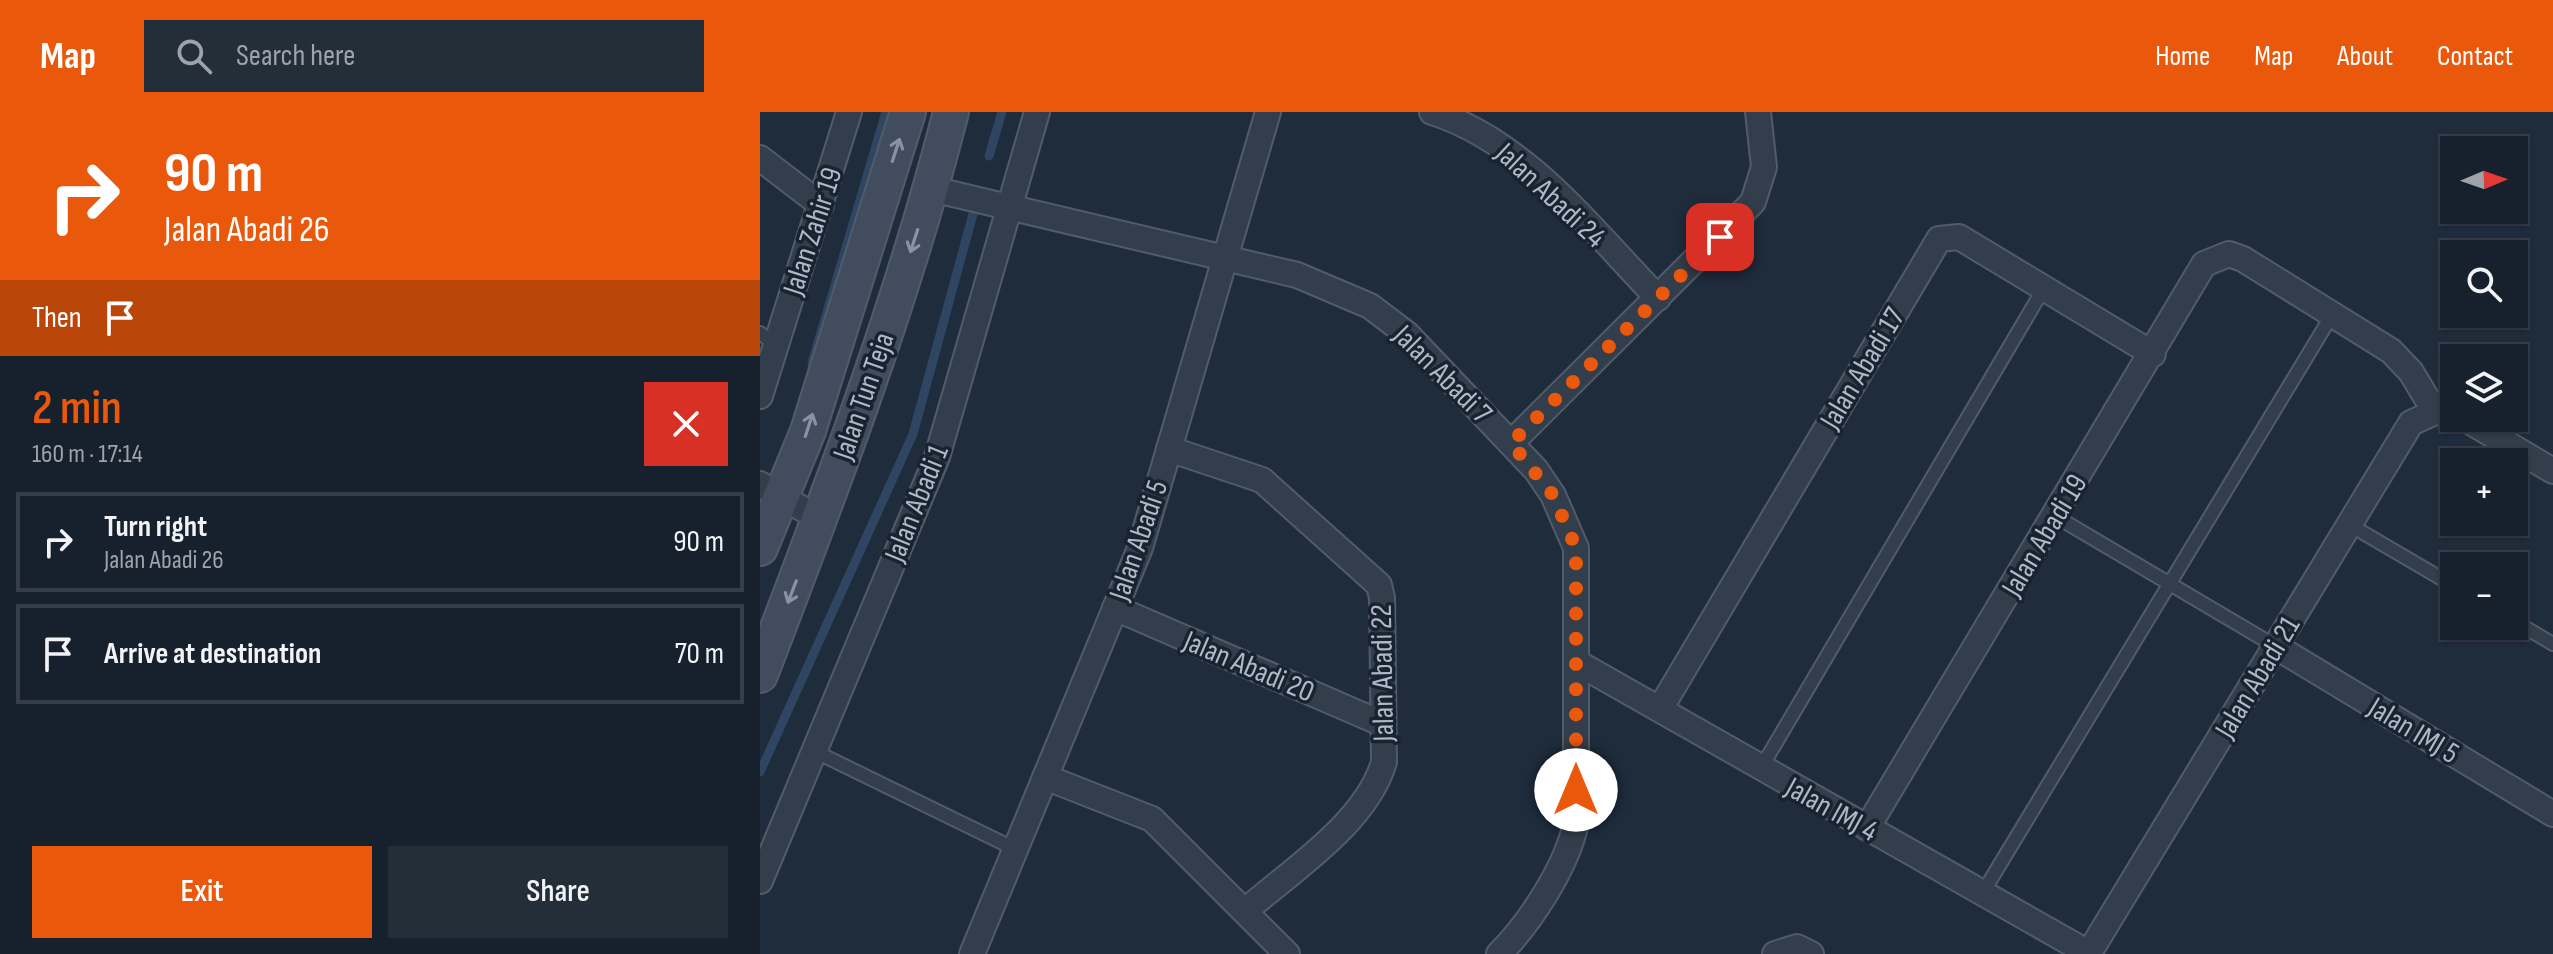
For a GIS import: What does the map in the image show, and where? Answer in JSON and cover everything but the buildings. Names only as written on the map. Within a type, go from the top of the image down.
[{"type":"main road","name":"Jalan Tun Teja","points":[[760,548],[770,491],[808,431],[908,112]]},
{"type":"main road","name":"Jalan Tun Teja","points":[[760,675],[820,519],[932,189],[951,112]]},
{"type":"street","name":"Jalan Zahir 19","points":[[760,396],[768,339],[821,205],[849,112]]},
{"type":"street","name":"Jalan Abadi 1","points":[[760,881],[937,457],[1037,112]]},
{"type":"street","name":"Jalan Abadi 5","points":[[972,954],[1140,548],[1268,112]]},
{"type":"street","name":"Jalan Abadi 24","points":[[1432,112],[1463,122],[1508,150],[1658,298]]},
{"type":"street","points":[[1511,443],[1753,202],[1764,167],[1758,112]]},
{"type":"street","points":[[760,158],[821,205]]},
{"type":"street","name":"Jalan Abadi 7","points":[[932,189],[1297,275],[1370,306],[1433,358],[1511,443],[1553,495],[1576,548],[1576,822],[1573,838],[1517,936],[1499,954]]},
{"type":"street","name":"Jalan Abadi 17","points":[[1660,709],[1939,239],[1959,237],[2153,354]]},
{"type":"street","name":"Jalan Abadi 19","points":[[1867,828],[2204,264],[2229,254],[2243,259],[2332,315]]},
{"type":"street","points":[[2332,315],[2391,351],[2440,408]]},
{"type":"street","name":"Jalan Abadi 21","points":[[2089,954],[2411,423],[2440,414]]},
{"type":"street","points":[[2488,432],[2553,471]]},
{"type":"street","name":"Jalan Abadi 22","points":[[1169,449],[1262,480],[1379,585],[1384,762],[1368,799],[1356,814],[1245,911]]},
{"type":"street","points":[[770,491],[820,519]]},
{"type":"street","name":"Jalan Abadi 20","points":[[1115,608],[1383,724]]},
{"type":"street","name":"Jalan IMJ 5","points":[[2275,646],[2553,814]]},
{"type":"street","name":"Jalan IMJ 4","points":[[1576,662],[2089,954]]},
{"type":"street","points":[[1045,777],[1152,819],[1245,911],[1273,950]]},
{"type":"street","points":[[1777,953],[1797,947],[1811,954]]},
{"type":"lane","points":[[1761,768],[2044,288]]},
{"type":"lane","points":[[1982,895],[2167,583],[2332,315]]},
{"type":"lane","points":[[2055,516],[2275,646]]},
{"type":"lane","points":[[2350,525],[2440,578]]},
{"type":"lane","points":[[2528,629],[2553,644]]},
{"type":"lane","points":[[814,751],[1015,849]]},
{"type":"waterway","points":[[812,363],[886,112]]},
{"type":"waterway","points":[[989,156],[1002,112]]},
{"type":"waterway","points":[[760,772],[913,434],[973,214]]},
{"type":"route","points":[[1576,790],[1576,548],[1553,495],[1536,470],[1511,443],[1720,237]]}]
